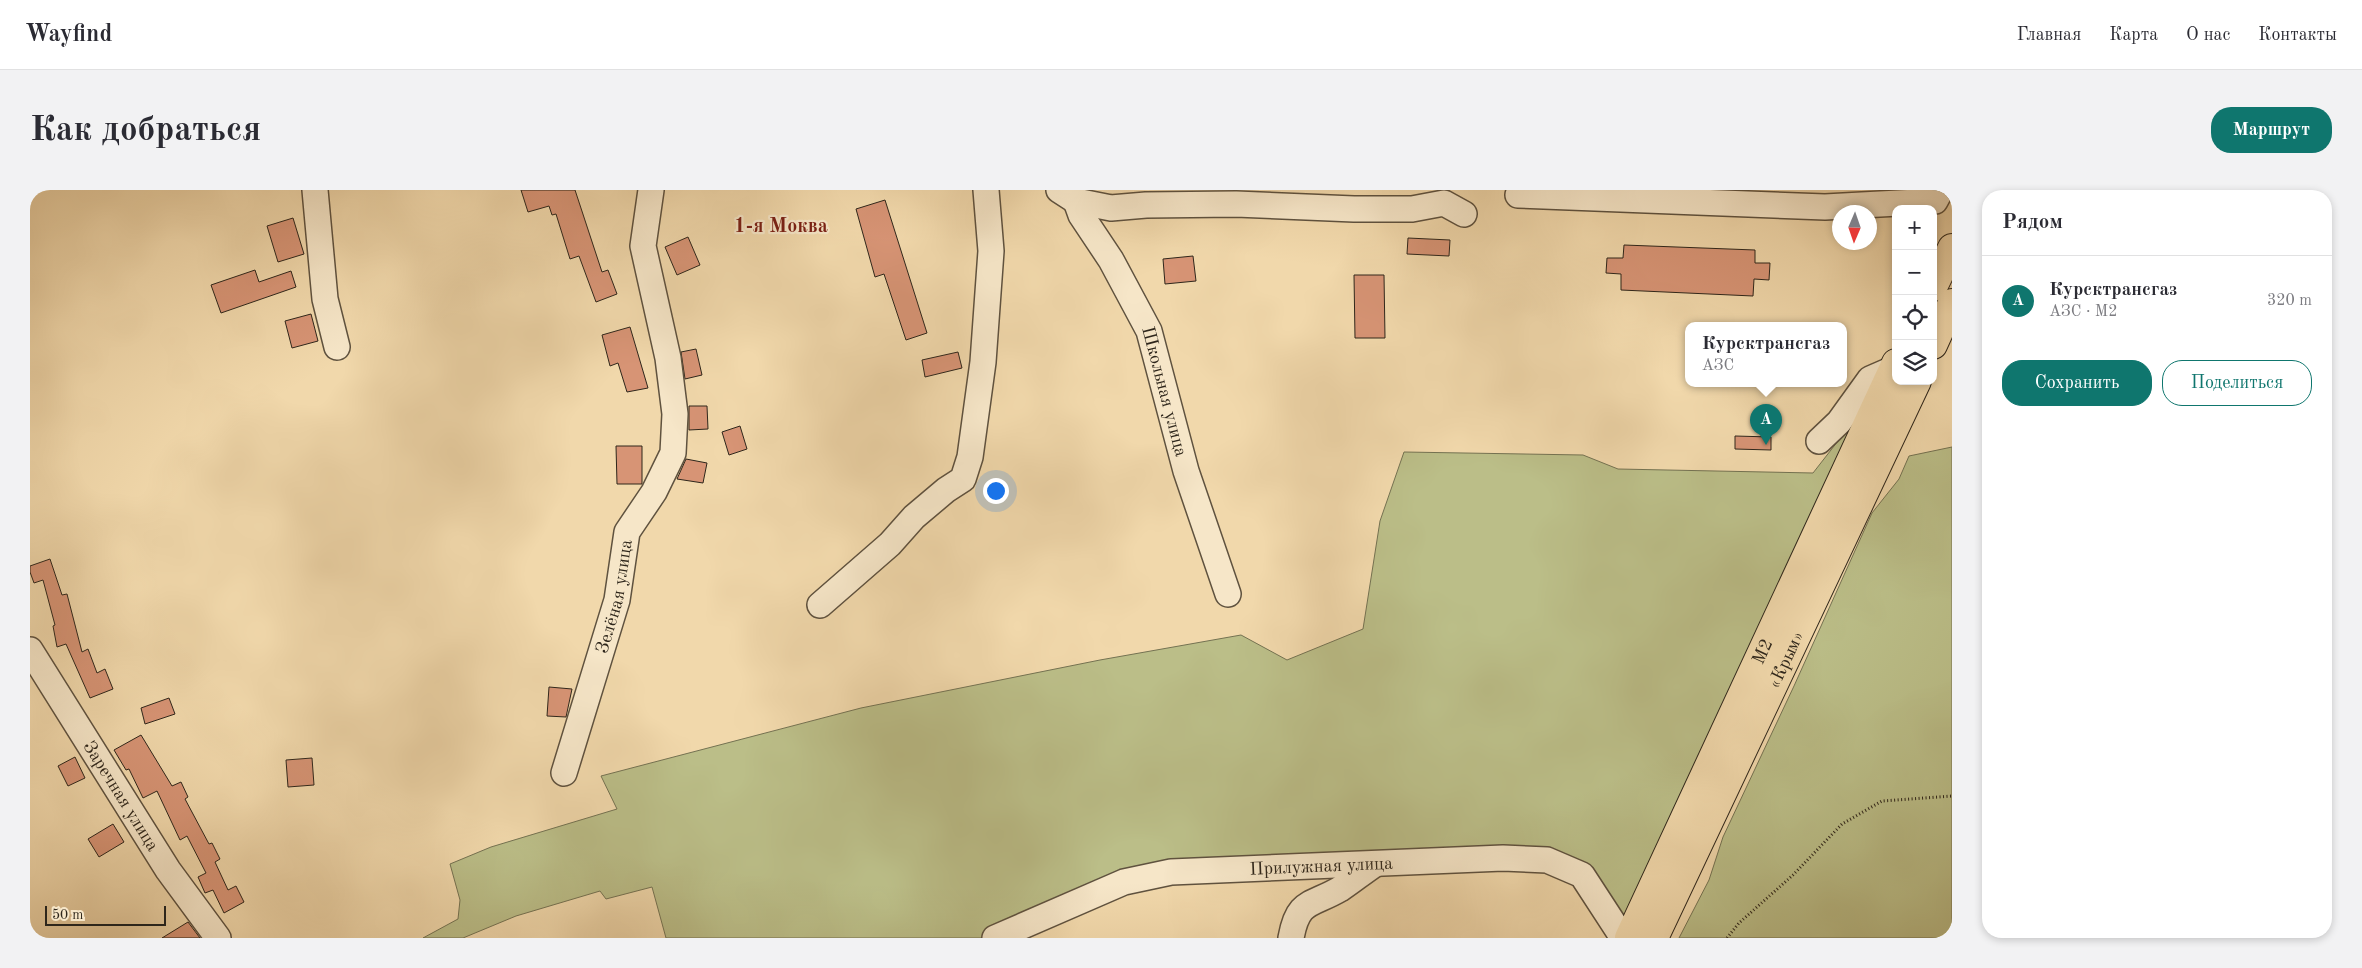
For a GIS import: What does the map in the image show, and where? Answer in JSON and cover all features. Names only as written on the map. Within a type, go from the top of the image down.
[{"type":"highway","points":[[1937,279],[1952,248]]},
{"type":"highway","points":[[1935,340],[1952,303]]},
{"type":"highway","name":"М2","points":[[1629,938],[1895,385]]},
{"type":"highway","name":"«Крым»","points":[[1654,938],[1896,385]]},
{"type":"street","points":[[315,190],[325,299],[337,347]]},
{"type":"street","name":"Зелёная улица","points":[[564,773],[617,600],[627,532],[654,492],[673,453],[675,414],[668,358],[642,246],[651,190]]},
{"type":"street","points":[[820,605],[890,544],[914,517],[946,490],[962,480],[970,457],[983,362],[991,251],[986,190]]},
{"type":"street","points":[[1908,190],[1944,202]]},
{"type":"street","points":[[1068,195],[1111,208],[1146,205],[1236,204],[1354,209],[1412,209],[1451,202]]},
{"type":"street","name":"Школьная улица","points":[[1068,195],[1111,260],[1149,331],[1186,471],[1228,594]]},
{"type":"street","points":[[1518,195],[1825,207],[1944,202]]},
{"type":"street","points":[[1819,441],[1840,422],[1870,379],[1882,372],[1892,372]]},
{"type":"street","name":"Заречная улица","points":[[30,650],[168,870],[218,938]]},
{"type":"street","name":"Прилужная улица","points":[[995,938],[1124,882],[1171,872],[1503,858],[1547,860],[1582,874],[1623,938]]},
{"type":"street","points":[[1291,938],[1294,920],[1306,904],[1339,889],[1375,864]]},
{"type":"path","points":[[1726,938],[1739,923],[1793,875],[1842,824],[1882,801],[1952,796]]},
{"type":"green space","points":[[1888,377],[1631,938],[1569,859],[1169,870],[984,938],[666,938],[652,887],[606,899],[600,891],[516,916],[463,938],[423,938],[458,919],[460,900],[450,864],[491,847],[617,809],[601,776],[861,708],[1100,660],[1241,635],[1287,660],[1363,629],[1380,521],[1404,452],[1583,455],[1618,469],[1813,473]]},
{"type":"green space","points":[[1952,447],[1952,938],[1679,938],[1709,880],[1723,837],[1872,513],[1899,479],[1909,456]]},
{"type":"building","points":[[521,190],[575,190],[602,272],[608,270],[617,294],[596,302],[579,256],[570,259],[556,214],[552,215],[549,206],[528,212]]},
{"type":"building","points":[[885,200],[927,333],[906,340],[884,274],[875,277],[856,209]]},
{"type":"building","points":[[293,218],[304,254],[278,262],[267,226]]},
{"type":"building","points":[[688,237],[700,265],[677,275],[665,247]]},
{"type":"building","points":[[1408,238],[1450,240],[1449,256],[1407,254]]},
{"type":"building","points":[[1624,245],[1755,250],[1755,263],[1770,263],[1769,280],[1754,279],[1753,296],[1621,290],[1621,274],[1606,273],[1607,258],[1623,258]]},
{"type":"building","points":[[1193,256],[1196,281],[1165,284],[1163,259]]},
{"type":"building","points":[[255,270],[259,282],[291,271],[296,287],[221,313],[211,285]]},
{"type":"building","points":[[1354,275],[1384,275],[1385,338],[1355,338]]},
{"type":"building","points":[[311,314],[318,341],[292,348],[285,321]]},
{"type":"building","points":[[630,327],[648,388],[627,392],[618,363],[610,366],[602,335]]},
{"type":"building","points":[[696,349],[702,375],[685,379],[681,352]]},
{"type":"building","points":[[958,352],[962,368],[925,377],[922,360]]},
{"type":"building","points":[[689,406],[707,406],[708,429],[689,430]]},
{"type":"building","points":[[740,426],[747,449],[729,455],[722,432]]},
{"type":"building","points":[[1735,436],[1771,437],[1771,450],[1735,449]]},
{"type":"building","points":[[616,446],[642,446],[642,484],[617,484]]},
{"type":"building","points":[[686,459],[707,463],[703,483],[677,479]]},
{"type":"building","points":[[50,559],[62,595],[67,594],[82,652],[88,649],[97,673],[105,669],[113,689],[90,698],[66,644],[57,647],[53,626],[55,625],[43,580],[34,583],[30,572],[30,566]]},
{"type":"building","points":[[549,687],[572,689],[566,717],[547,716]]},
{"type":"building","points":[[169,698],[175,714],[145,724],[141,708]]},
{"type":"building","points":[[141,735],[172,786],[181,782],[188,797],[185,799],[209,844],[212,843],[220,859],[215,862],[228,890],[236,886],[244,902],[224,913],[213,890],[205,893],[198,877],[206,873],[187,836],[180,840],[157,791],[143,798],[129,769],[126,770],[114,750]]},
{"type":"building","points":[[75,757],[85,778],[68,786],[58,766]]},
{"type":"building","points":[[312,758],[314,785],[288,787],[286,760]]},
{"type":"building","points":[[113,824],[124,842],[99,857],[88,839]]},
{"type":"building","points":[[188,922],[200,938],[162,938]]},
{"type":"place","name":"Курсктрансгаз","points":[[1766,445]]},
{"type":"district","name":"1-я Моква","points":[[781,225]]}]
